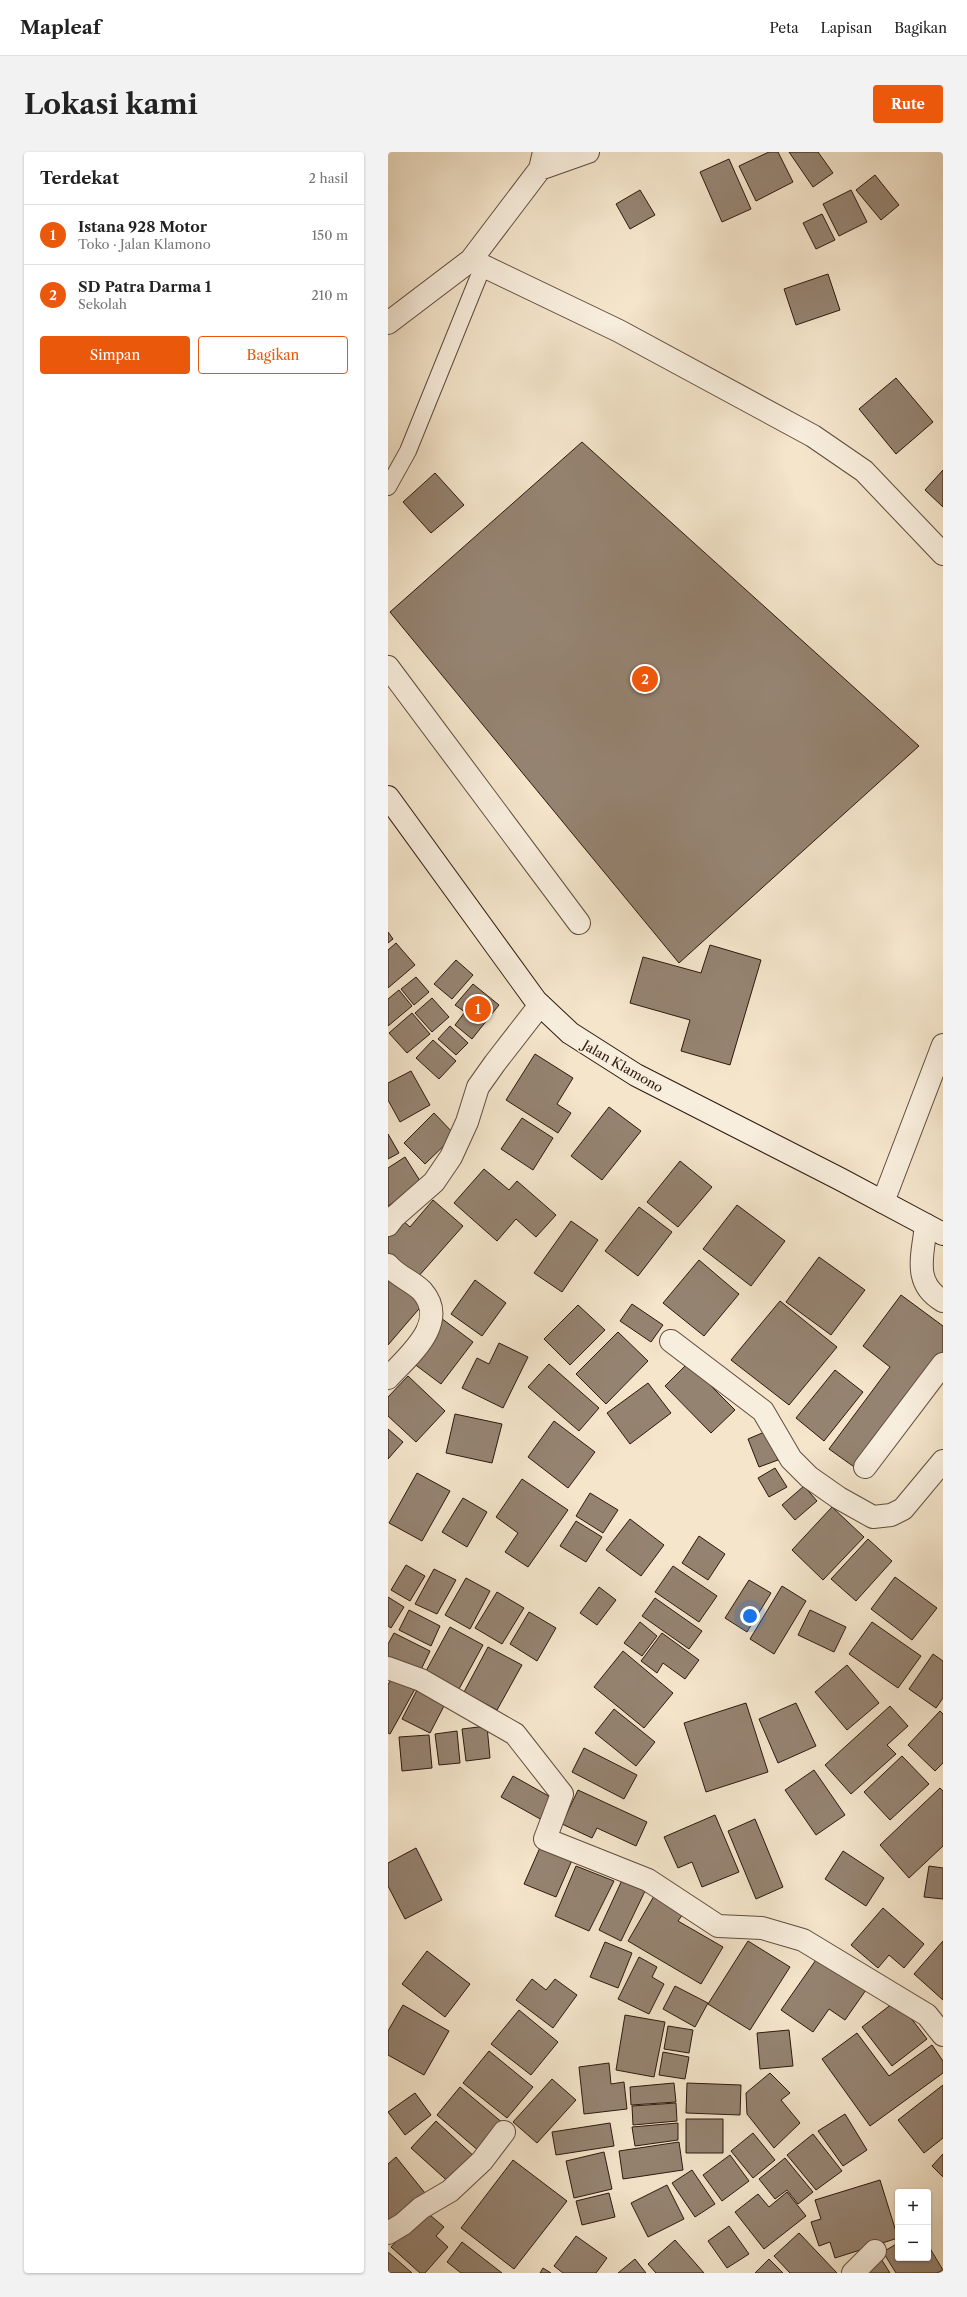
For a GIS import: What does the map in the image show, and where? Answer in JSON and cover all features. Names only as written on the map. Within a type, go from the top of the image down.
[{"type":"street","points":[[388,323],[477,263],[542,160],[588,152]]},
{"type":"street","points":[[477,263],[619,331],[813,436],[864,471],[943,554]]},
{"type":"street","points":[[388,667],[579,923]]},
{"type":"street","name":"Jalan Klamono","points":[[388,797],[540,1006],[552,1018],[582,1042],[636,1075],[935,1230]]},
{"type":"street","points":[[388,1225],[394,1217],[434,1182],[451,1158],[467,1122],[478,1087],[540,1006]]},
{"type":"street","points":[[883,1202],[943,1045]]},
{"type":"street","points":[[935,1230],[922,1273],[924,1284],[931,1294],[943,1301]]},
{"type":"street","points":[[388,1265],[422,1291],[431,1308],[431,1324],[420,1342],[388,1378]]},
{"type":"street","points":[[672,1341],[763,1411],[791,1459],[808,1477],[839,1498],[872,1517],[891,1515],[903,1509],[943,1460]]},
{"type":"street","points":[[865,1467],[943,1364]]},
{"type":"street","points":[[388,1668],[421,1680],[515,1734],[562,1794],[545,1839],[648,1880],[718,1926],[762,1928],[803,1940],[927,2015],[943,2034]]},
{"type":"street","points":[[388,2233],[403,2224],[421,2208],[450,2191],[482,2161],[504,2132]]},
{"type":"street","points":[[853,2273],[875,2251]]},
{"type":"lane","points":[[388,487],[408,451],[477,263]]},
{"type":"building","points":[[769,152],[778,152],[793,182],[756,201],[739,166]]},
{"type":"building","points":[[789,152],[818,152],[833,173],[813,187]]},
{"type":"building","points":[[729,159],[751,209],[722,222],[700,172]]},
{"type":"building","points":[[875,175],[899,205],[881,220],[856,190]]},
{"type":"building","points":[[640,190],[655,215],[630,229],[616,204]]},
{"type":"building","points":[[851,190],[867,222],[839,236],[823,204]]},
{"type":"building","points":[[822,214],[835,240],[816,249],[803,223]]},
{"type":"building","points":[[828,274],[840,310],[796,325],[784,289]]},
{"type":"building","points":[[896,378],[933,422],[896,454],[859,409]]},
{"type":"building","points":[[582,442],[919,746],[679,963],[390,612]]},
{"type":"building","points":[[943,470],[943,507],[925,490]]},
{"type":"building","points":[[435,473],[464,505],[431,533],[403,502]]},
{"type":"building","points":[[388,932],[393,939],[388,943]]},
{"type":"building","points":[[396,943],[415,965],[388,988],[388,950]]},
{"type":"building","points":[[710,945],[761,960],[730,1065],[681,1051],[690,1020],[630,1003],[643,957],[701,973]]},
{"type":"building","points":[[456,960],[473,975],[452,999],[434,984]]},
{"type":"building","points":[[416,977],[429,992],[414,1005],[401,989]]},
{"type":"building","points":[[473,984],[499,1005],[472,1039],[455,1025],[465,1012],[455,1005]]},
{"type":"building","points":[[399,990],[412,1006],[388,1026],[388,999]]},
{"type":"building","points":[[432,998],[449,1017],[432,1032],[415,1013]]},
{"type":"building","points":[[412,1013],[430,1034],[407,1053],[389,1033]]},
{"type":"building","points":[[450,1026],[468,1043],[456,1055],[438,1039]]},
{"type":"building","points":[[433,1040],[456,1061],[439,1079],[416,1058]]},
{"type":"building","points":[[535,1054],[573,1078],[557,1104],[571,1113],[558,1133],[506,1100]]},
{"type":"building","points":[[411,1071],[430,1105],[400,1122],[388,1100],[388,1083]]},
{"type":"building","points":[[609,1107],[641,1131],[602,1180],[571,1156]]},
{"type":"building","points":[[434,1113],[455,1135],[425,1164],[404,1143]]},
{"type":"building","points":[[522,1118],[553,1138],[533,1170],[501,1149]]},
{"type":"building","points":[[388,1134],[399,1153],[388,1159]]},
{"type":"building","points":[[405,1157],[422,1184],[388,1206],[388,1168]]},
{"type":"building","points":[[680,1161],[712,1187],[678,1227],[647,1202]]},
{"type":"building","points":[[484,1169],[509,1190],[517,1181],[556,1215],[536,1237],[516,1219],[497,1241],[454,1203]]},
{"type":"building","points":[[433,1200],[463,1226],[417,1278],[388,1253],[388,1234],[401,1219],[410,1227]]},
{"type":"building","points":[[737,1205],[785,1241],[751,1286],[703,1249]]},
{"type":"building","points":[[639,1207],[672,1232],[638,1276],[605,1251]]},
{"type":"building","points":[[571,1221],[598,1240],[562,1292],[534,1273]]},
{"type":"building","points":[[819,1257],[865,1290],[831,1335],[786,1302]]},
{"type":"building","points":[[699,1260],[739,1294],[704,1336],[663,1303]]},
{"type":"building","points":[[388,1273],[424,1303],[388,1345]]},
{"type":"building","points":[[475,1280],[506,1303],[482,1336],[451,1314]]},
{"type":"building","points":[[901,1295],[943,1326],[943,1354],[857,1469],[829,1449],[890,1367],[863,1346]]},
{"type":"building","points":[[780,1301],[837,1347],[789,1405],[731,1360]]},
{"type":"building","points":[[632,1304],[663,1325],[651,1342],[620,1321]]},
{"type":"building","points":[[578,1305],[605,1330],[570,1365],[544,1339]]},
{"type":"building","points":[[441,1318],[473,1342],[441,1384],[409,1360]]},
{"type":"building","points":[[618,1332],[648,1361],[606,1404],[576,1374]]},
{"type":"building","points":[[499,1343],[528,1357],[503,1408],[462,1388],[477,1358],[489,1364]]},
{"type":"building","points":[[688,1363],[735,1410],[711,1433],[665,1386]]},
{"type":"building","points":[[549,1364],[599,1408],[579,1431],[528,1387]]},
{"type":"building","points":[[835,1370],[863,1392],[824,1441],[796,1418]]},
{"type":"building","points":[[408,1376],[445,1411],[416,1442],[388,1416],[388,1397]]},
{"type":"building","points":[[648,1383],[671,1413],[630,1444],[607,1413]]},
{"type":"building","points":[[455,1414],[502,1424],[492,1463],[446,1453]]},
{"type":"building","points":[[554,1421],[595,1452],[568,1488],[528,1457]]},
{"type":"building","points":[[388,1429],[403,1442],[388,1459]]},
{"type":"building","points":[[767,1431],[778,1460],[759,1467],[748,1439]]},
{"type":"building","points":[[775,1468],[787,1487],[769,1497],[758,1478]]},
{"type":"building","points":[[417,1473],[450,1491],[422,1541],[389,1523]]},
{"type":"building","points":[[522,1479],[568,1510],[528,1567],[505,1552],[518,1533],[496,1517]]},
{"type":"building","points":[[804,1486],[817,1501],[795,1520],[782,1505]]},
{"type":"building","points":[[590,1493],[618,1510],[603,1533],[576,1516]]},
{"type":"building","points":[[463,1498],[487,1512],[467,1547],[442,1532]]},
{"type":"building","points":[[832,1507],[864,1537],[823,1580],[792,1550]]},
{"type":"building","points":[[630,1519],[664,1545],[641,1576],[606,1550]]},
{"type":"building","points":[[576,1521],[602,1537],[586,1562],[560,1546]]},
{"type":"building","points":[[699,1536],[725,1554],[708,1580],[682,1563]]},
{"type":"building","points":[[868,1539],[892,1561],[856,1601],[831,1579]]},
{"type":"building","points":[[406,1565],[425,1576],[410,1601],[391,1590]]},
{"type":"building","points":[[673,1566],[717,1596],[699,1622],[655,1592]]},
{"type":"building","points":[[434,1569],[456,1580],[437,1614],[415,1604]]},
{"type":"building","points":[[895,1577],[937,1608],[912,1640],[871,1609]]},
{"type":"building","points":[[466,1578],[490,1591],[470,1629],[445,1615]]},
{"type":"building","points":[[749,1580],[771,1593],[747,1632],[725,1618]]},
{"type":"building","points":[[782,1586],[806,1601],[774,1654],[750,1639]]},
{"type":"building","points":[[599,1587],[616,1600],[597,1625],[580,1613]]},
{"type":"building","points":[[497,1592],[524,1608],[502,1644],[475,1628]]},
{"type":"building","points":[[388,1597],[404,1607],[391,1628],[388,1626]]},
{"type":"building","points":[[655,1598],[702,1631],[689,1649],[642,1616]]},
{"type":"building","points":[[409,1610],[440,1626],[431,1646],[399,1630]]},
{"type":"building","points":[[810,1610],[846,1627],[834,1652],[798,1635]]},
{"type":"building","points":[[529,1612],[556,1628],[537,1661],[510,1644]]},
{"type":"building","points":[[640,1622],[657,1636],[642,1656],[624,1643]]},
{"type":"building","points":[[872,1622],[921,1656],[898,1688],[849,1654]]},
{"type":"building","points":[[450,1627],[483,1645],[459,1689],[426,1671]]},
{"type":"building","points":[[394,1633],[430,1651],[417,1678],[388,1663],[388,1644]]},
{"type":"building","points":[[662,1633],[699,1660],[685,1679],[663,1663],[657,1673],[641,1661]]},
{"type":"building","points":[[488,1647],[522,1665],[497,1710],[464,1692]]},
{"type":"building","points":[[623,1651],[673,1693],[644,1728],[594,1687]]},
{"type":"building","points":[[933,1654],[943,1661],[943,1698],[936,1708],[909,1689]]},
{"type":"building","points":[[847,1665],[879,1703],[847,1730],[815,1692]]},
{"type":"building","points":[[392,1677],[415,1689],[390,1734],[388,1733],[388,1685]]},
{"type":"building","points":[[417,1690],[445,1704],[430,1733],[402,1719]]},
{"type":"building","points":[[746,1703],[768,1772],[706,1792],[684,1723]]},
{"type":"building","points":[[796,1703],[816,1746],[778,1763],[759,1719]]},
{"type":"building","points":[[890,1706],[908,1726],[887,1745],[896,1754],[851,1794],[825,1765]]},
{"type":"building","points":[[614,1709],[655,1742],[636,1766],[595,1733]]},
{"type":"building","points":[[940,1711],[943,1714],[943,1763],[935,1771],[908,1745]]},
{"type":"building","points":[[487,1726],[490,1758],[466,1761],[462,1729]]},
{"type":"building","points":[[457,1731],[460,1763],[439,1765],[435,1734]]},
{"type":"building","points":[[429,1735],[432,1768],[402,1771],[399,1737]]},
{"type":"building","points":[[584,1748],[637,1775],[624,1799],[572,1772]]},
{"type":"building","points":[[902,1756],[929,1784],[890,1820],[864,1792]]},
{"type":"building","points":[[814,1770],[845,1815],[816,1835],[785,1790]]},
{"type":"building","points":[[513,1776],[554,1799],[542,1820],[501,1797]]},
{"type":"building","points":[[940,1788],[943,1791],[943,1846],[909,1878],[880,1845]]},
{"type":"building","points":[[578,1790],[647,1822],[636,1846],[597,1828],[592,1838],[562,1824]]},
{"type":"building","points":[[715,1815],[739,1872],[702,1887],[692,1862],[678,1868],[664,1837]]},
{"type":"building","points":[[755,1819],[783,1887],[756,1899],[728,1831]]},
{"type":"building","points":[[542,1843],[573,1858],[556,1897],[524,1884]]},
{"type":"building","points":[[416,1848],[442,1900],[405,1919],[388,1886],[388,1863]]},
{"type":"building","points":[[843,1851],[884,1878],[866,1906],[825,1879]]},
{"type":"building","points":[[576,1866],[614,1881],[589,1931],[555,1916]]},
{"type":"building","points":[[929,1866],[943,1868],[943,1899],[924,1897]]},
{"type":"building","points":[[623,1878],[646,1889],[621,1941],[599,1930]]},
{"type":"building","points":[[657,1891],[687,1908],[678,1921],[723,1947],[701,1984],[628,1941]]},
{"type":"building","points":[[883,1908],[924,1944],[904,1968],[889,1955],[878,1968],[851,1945]]},
{"type":"building","points":[[748,1941],[790,1967],[750,2030],[708,2004]]},
{"type":"building","points":[[943,1941],[943,2000],[914,1974]]},
{"type":"building","points":[[605,1942],[632,1953],[618,1988],[590,1977]]},
{"type":"building","points":[[427,1951],[470,1984],[445,2017],[402,1984]]},
{"type":"building","points":[[639,1957],[657,1967],[652,1977],[664,1984],[649,2014],[618,1999]]},
{"type":"building","points":[[818,1957],[866,1990],[845,2020],[829,2009],[813,2032],[781,2010]]},
{"type":"building","points":[[532,1979],[546,1990],[555,1979],[577,1995],[553,2028],[516,2000]]},
{"type":"building","points":[[675,1986],[708,2003],[695,2027],[663,2009]]},
{"type":"building","points":[[897,2000],[927,2039],[892,2066],[862,2027]]},
{"type":"building","points":[[403,2005],[449,2031],[424,2075],[388,2055],[388,2031]]},
{"type":"building","points":[[519,2010],[558,2042],[531,2075],[491,2044]]},
{"type":"building","points":[[625,2015],[665,2022],[654,2077],[616,2070]]},
{"type":"building","points":[[668,2026],[693,2030],[689,2053],[664,2049]]},
{"type":"building","points":[[789,2030],[793,2066],[760,2069],[757,2033]]},
{"type":"building","points":[[857,2033],[889,2076],[932,2045],[943,2061],[943,2073],[870,2126],[822,2059]]},
{"type":"building","points":[[489,2051],[533,2087],[507,2118],[463,2083]]},
{"type":"building","points":[[663,2052],[689,2057],[685,2079],[659,2075]]},
{"type":"building","points":[[609,2063],[611,2084],[624,2082],[627,2109],[584,2114],[579,2067]]},
{"type":"building","points":[[770,2073],[790,2093],[781,2100],[800,2123],[774,2148],[747,2114],[746,2093]]},
{"type":"building","points":[[552,2079],[576,2100],[537,2143],[513,2122]]},
{"type":"building","points":[[674,2083],[676,2102],[631,2105],[630,2087]]},
{"type":"building","points":[[687,2083],[741,2085],[740,2115],[686,2113]]},
{"type":"building","points":[[943,2085],[943,2138],[924,2153],[898,2120]]},
{"type":"building","points":[[460,2087],[504,2124],[480,2152],[437,2115]]},
{"type":"building","points":[[415,2093],[431,2115],[405,2135],[388,2112]]},
{"type":"building","points":[[676,2103],[677,2121],[633,2125],[632,2106]]},
{"type":"building","points":[[845,2114],[867,2150],[843,2166],[818,2131]]},
{"type":"building","points":[[686,2119],[723,2119],[723,2153],[686,2153]]},
{"type":"building","points":[[436,2121],[477,2159],[453,2186],[411,2148]]},
{"type":"building","points":[[610,2123],[614,2146],[556,2155],[552,2132]]},
{"type":"building","points":[[678,2123],[678,2140],[635,2146],[632,2127]]},
{"type":"building","points":[[753,2133],[775,2160],[753,2178],[731,2151]]},
{"type":"building","points":[[813,2134],[842,2171],[816,2190],[787,2155]]},
{"type":"building","points":[[679,2142],[683,2170],[623,2179],[619,2151]]},
{"type":"building","points":[[604,2152],[612,2189],[574,2198],[566,2161]]},
{"type":"building","points":[[943,2154],[943,2177],[932,2166]]},
{"type":"building","points":[[730,2155],[749,2181],[722,2201],[703,2175]]},
{"type":"building","points":[[396,2157],[429,2198],[388,2230],[388,2164]]},
{"type":"building","points":[[785,2158],[813,2192],[798,2204],[787,2190],[775,2199],[759,2179]]},
{"type":"building","points":[[513,2160],[567,2201],[514,2269],[461,2228]]},
{"type":"building","points":[[692,2170],[715,2204],[695,2217],[672,2183]]},
{"type":"building","points":[[880,2180],[895,2228],[895,2239],[835,2258],[830,2242],[819,2246],[811,2222],[821,2219],[815,2200]]},
{"type":"building","points":[[667,2185],[684,2219],[648,2237],[631,2203]]},
{"type":"building","points":[[787,2192],[806,2216],[764,2249],[735,2212],[758,2194],[769,2207]]},
{"type":"building","points":[[609,2193],[615,2217],[582,2225],[576,2201]]},
{"type":"building","points":[[424,2210],[444,2227],[436,2236],[448,2247],[425,2273],[420,2273],[391,2247]]},
{"type":"building","points":[[729,2226],[749,2254],[727,2268],[708,2241]]},
{"type":"building","points":[[799,2233],[837,2273],[790,2273],[774,2256]]},
{"type":"building","points":[[576,2236],[607,2258],[596,2273],[563,2273],[554,2266]]},
{"type":"building","points":[[675,2240],[704,2273],[656,2273],[648,2264]]},
{"type":"building","points":[[462,2242],[502,2273],[461,2273],[447,2262]]},
{"type":"building","points":[[895,2245],[895,2261],[931,2261],[931,2250],[943,2270],[937,2273],[896,2273],[883,2252]]},
{"type":"building","points":[[388,2252],[412,2273],[388,2273]]},
{"type":"building","points":[[878,2254],[890,2273],[859,2273]]},
{"type":"building","points":[[635,2259],[646,2273],[618,2273]]},
{"type":"building","points":[[769,2259],[783,2273],[755,2273]]},
{"type":"building","points":[[543,2268],[551,2273],[540,2273]]},
{"type":"place","name":"SD Patra Darma 1","points":[[645,679]]},
{"type":"place","name":"Istana 928 Motor","points":[[478,1009]]}]
